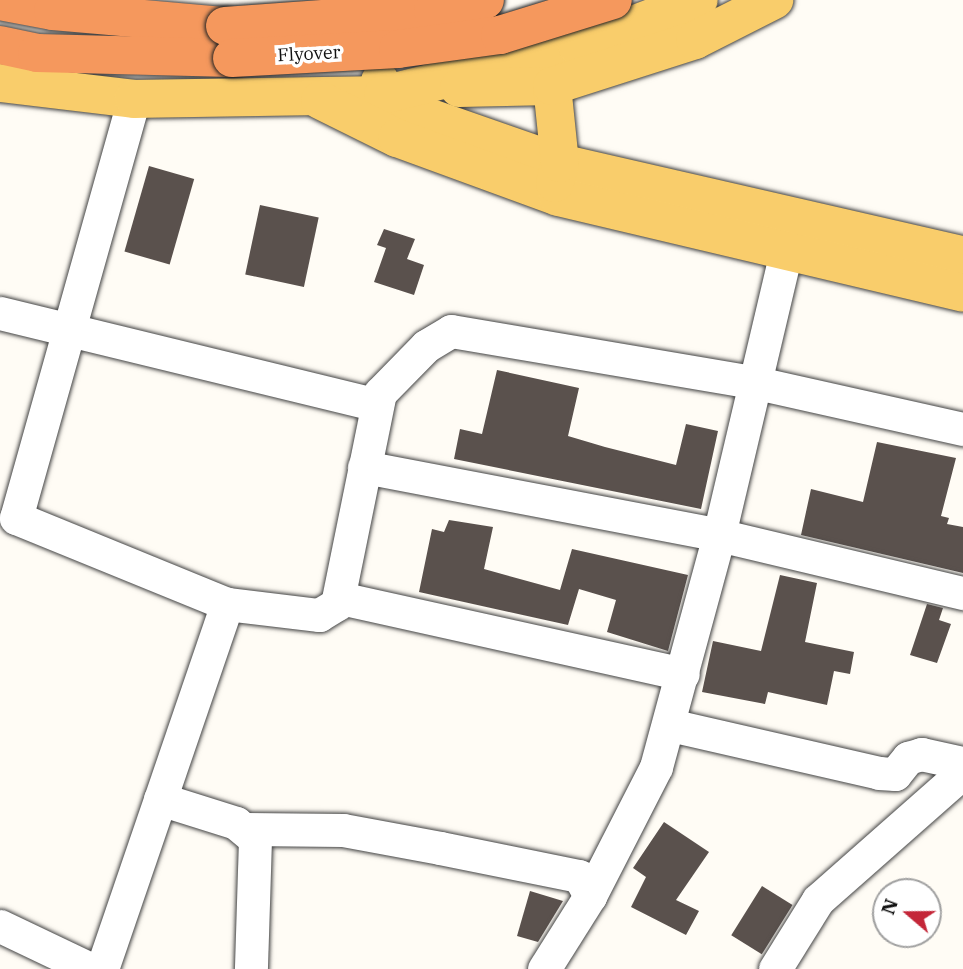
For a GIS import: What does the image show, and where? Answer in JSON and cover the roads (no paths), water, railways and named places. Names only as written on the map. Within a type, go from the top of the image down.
[{"type":"highway","name":"Flyover","points":[[0,1],[53,11],[225,26],[433,11],[485,0]]},
{"type":"highway","name":"Flyover","points":[[0,45],[37,53],[232,58],[398,48],[500,35],[613,0]]},
{"type":"main road","points":[[388,86],[577,46],[699,0]]},
{"type":"main road","points":[[0,83],[134,99],[388,86],[552,86],[695,40],[774,0]]},
{"type":"main road","points":[[388,86],[399,107],[556,179]]},
{"type":"main road","points":[[552,86],[556,179]]},
{"type":"main road","points":[[317,90],[397,138],[771,235],[963,293]]},
{"type":"main road","points":[[771,235],[963,255]]},
{"type":"street","points":[[134,99],[69,330],[8,516],[227,604],[319,615],[330,612],[341,598],[376,405],[387,379],[451,331],[757,383],[963,429]]},
{"type":"street","points":[[544,969],[590,896],[640,805],[670,725],[757,383],[771,235]]},
{"type":"street","points":[[0,313],[376,405]]},
{"type":"street","points":[[364,467],[719,535],[963,593]]},
{"type":"street","points":[[341,598],[684,674]]},
{"type":"street","points":[[102,969],[227,604]]},
{"type":"street","points":[[670,725],[879,773],[895,774],[921,754],[963,763]]},
{"type":"street","points":[[775,969],[818,900],[963,772]]},
{"type":"street","points":[[160,799],[246,829],[343,830],[579,876],[590,896]]},
{"type":"street","points":[[246,829],[259,852],[251,969]]},
{"type":"street","points":[[0,926],[90,969]]}]
